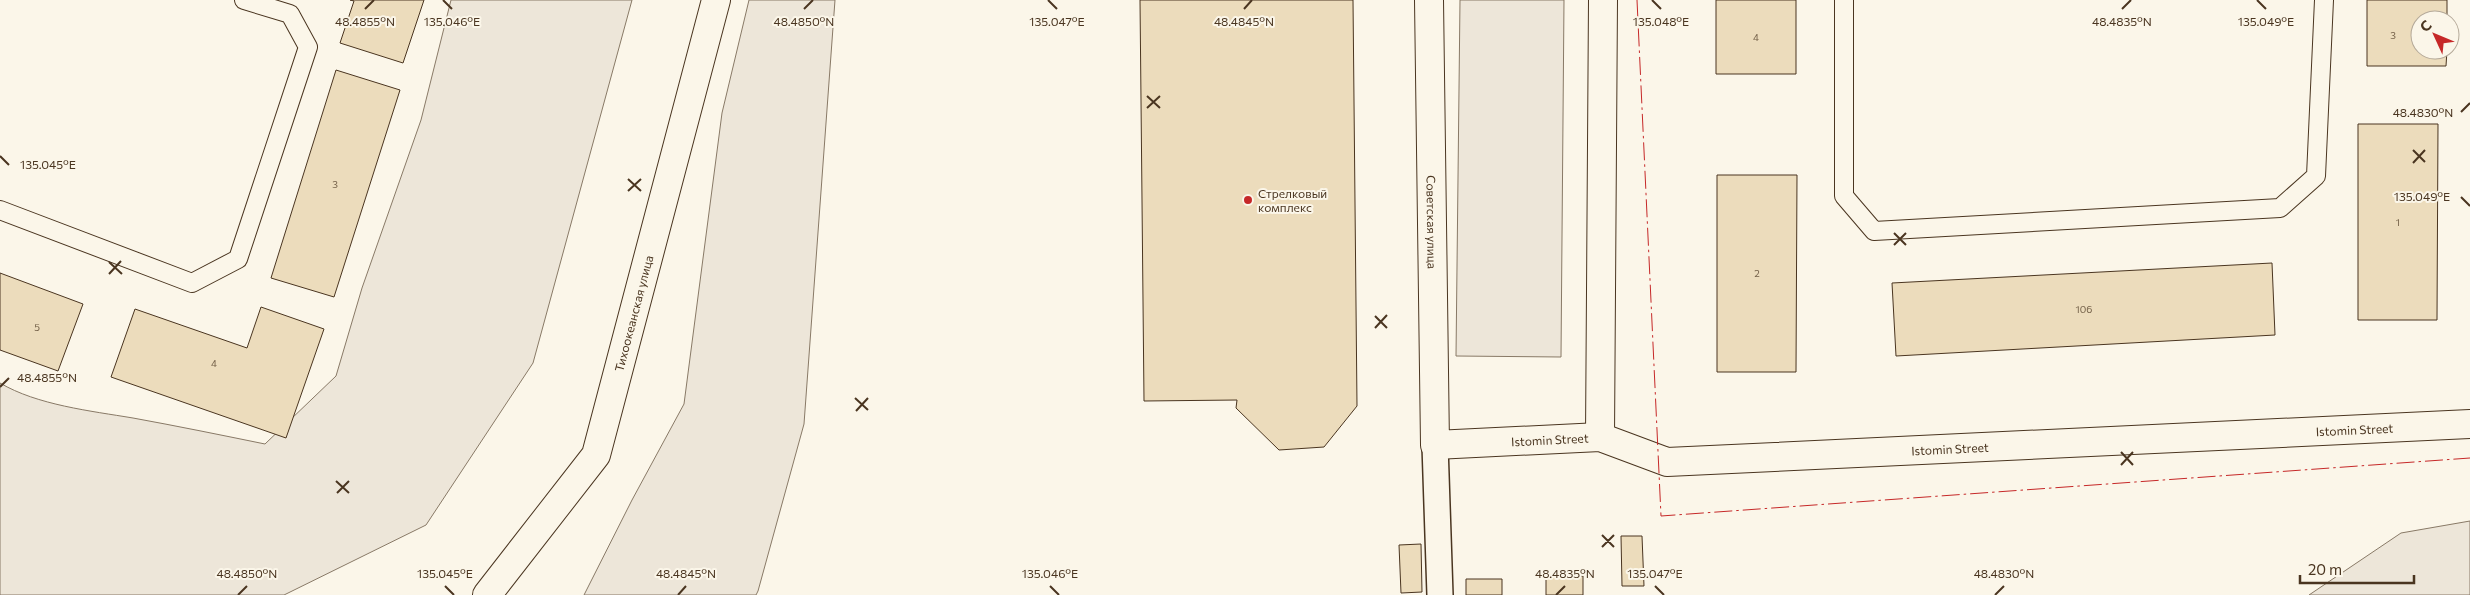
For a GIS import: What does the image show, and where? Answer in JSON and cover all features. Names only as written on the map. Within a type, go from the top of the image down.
[{"type":"street","name":"Тихоокеанская улица","points":[[488,595],[596,455],[716,0]]},
{"type":"street","name":"Советская улица","points":[[1429,0],[1435,445]]},
{"type":"street","points":[[1600,437],[1603,0]]},
{"type":"street","name":"Istomin Street","points":[[1435,445],[1600,437],[1666,462],[2470,424]]},
{"type":"street","points":[[1435,445],[1440,595]]},
{"type":"lane","points":[[0,210],[192,283],[238,259],[308,47],[290,14],[244,0]]},
{"type":"lane","points":[[1844,0],[1844,196],[1874,231],[2280,208],[2316,176],[2324,0]]},
{"type":"shaded area","points":[[451,0],[632,0],[533,363],[426,525],[284,595],[0,595],[0,383],[15,391],[47,402],[265,444],[336,376],[362,288],[421,120]]},
{"type":"shaded area","points":[[749,0],[835,0],[804,424],[758,591],[756,595],[584,595],[632,500],[684,404],[722,113]]},
{"type":"shaded area","points":[[1460,0],[1564,0],[1561,357],[1456,356]]},
{"type":"shaded area","points":[[2470,521],[2470,595],[2309,595],[2401,533]]},
{"type":"building","points":[[350,0],[424,0],[403,63],[340,43],[354,1]]},
{"type":"building","name":"Стрелковый комплекс","points":[[1140,0],[1353,0],[1357,406],[1324,447],[1279,450],[1236,408],[1237,400],[1144,401]]},
{"type":"building","points":[[1716,0],[1796,0],[1796,74],[1716,74]]},
{"type":"building","points":[[2367,0],[2447,0],[2447,10],[2410,10],[2410,60],[2446,60],[2446,66],[2367,66]]},
{"type":"building","points":[[336,70],[400,90],[334,297],[271,278]]},
{"type":"building","points":[[2358,124],[2438,124],[2437,320],[2358,320]]},
{"type":"building","points":[[1717,175],[1797,175],[1796,372],[1717,372]]},
{"type":"building","points":[[2272,263],[2275,335],[1896,356],[1892,283]]},
{"type":"building","points":[[0,273],[83,304],[58,371],[0,350]]},
{"type":"building","points":[[261,307],[324,329],[286,438],[111,377],[135,309],[247,348]]},
{"type":"building","points":[[1621,536],[1642,536],[1644,586],[1622,586]]},
{"type":"building","points":[[1421,544],[1422,592],[1401,593],[1399,545]]},
{"type":"building","points":[[1583,576],[1583,595],[1546,595],[1546,577]]},
{"type":"building","points":[[1466,579],[1502,579],[1502,595],[1466,595]]},
{"type":"power","points":[[1637,0],[1661,516],[2470,458]]},
{"type":"place","name":"Стрелковый комплекс","points":[[1248,200]]}]
